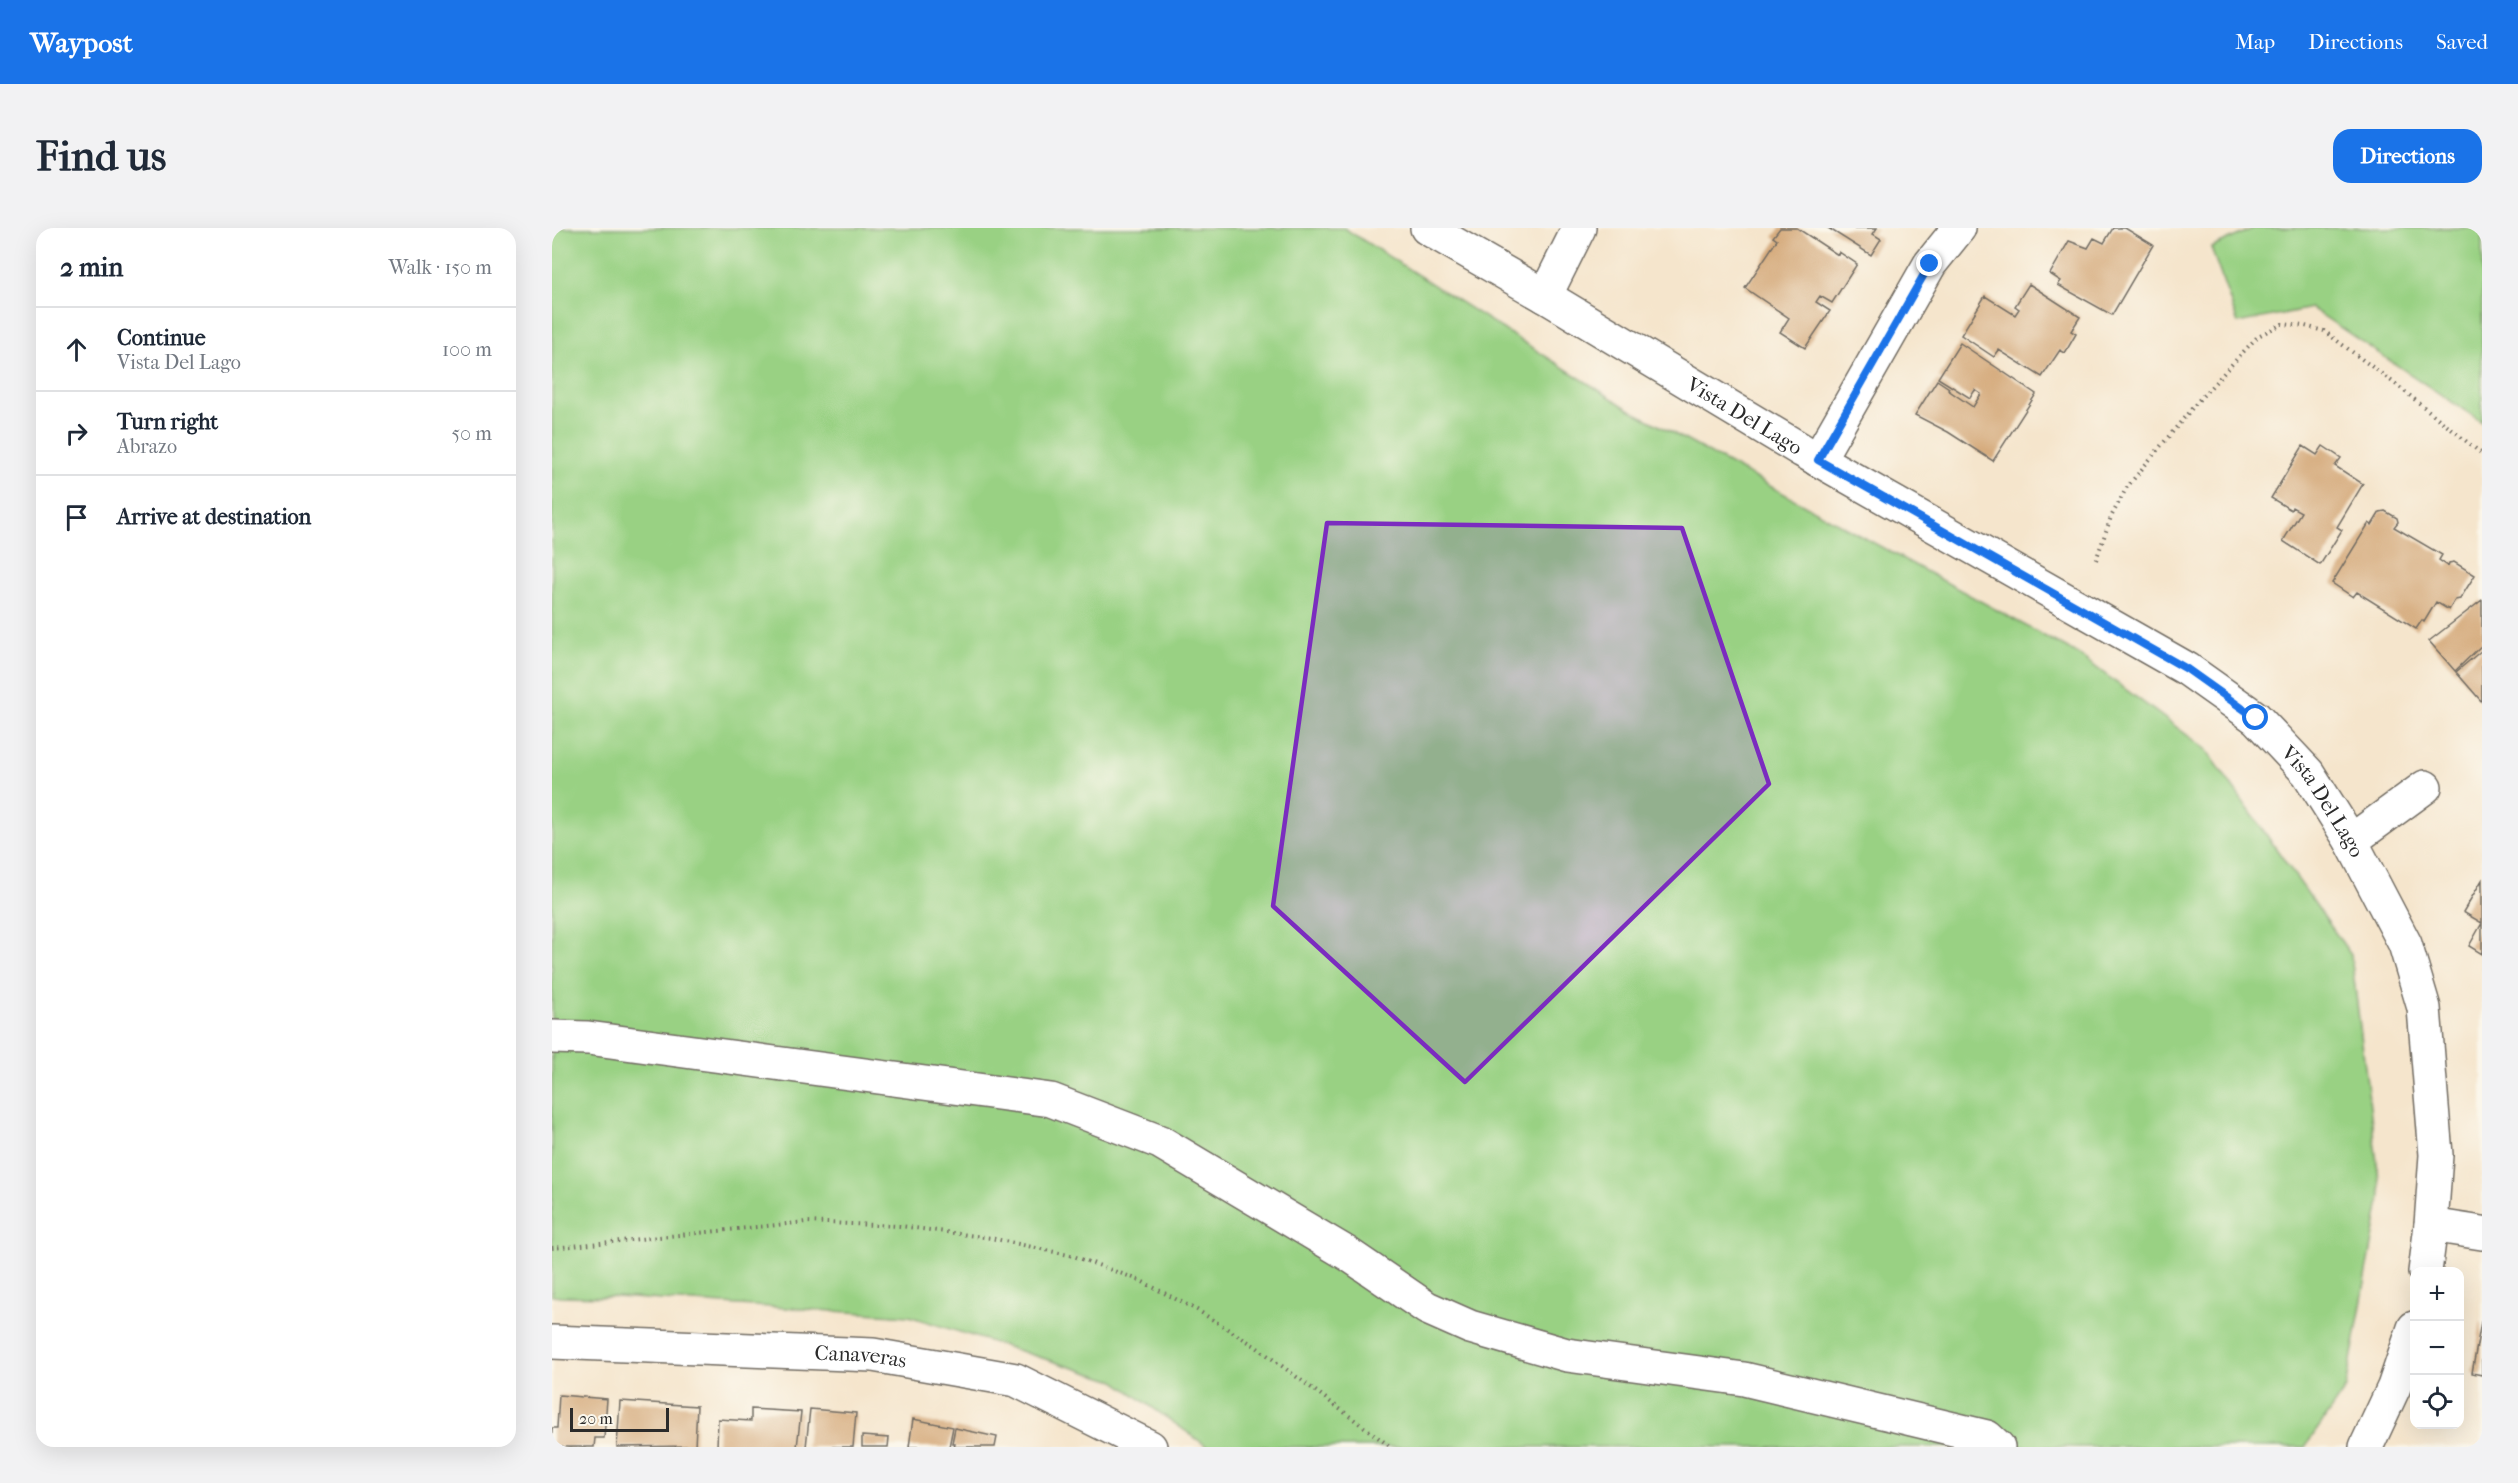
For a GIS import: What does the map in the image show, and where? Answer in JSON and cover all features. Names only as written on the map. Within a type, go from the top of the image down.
[{"type":"street","name":"Vista Del Lago","points":[[1427,228],[1818,460],[2187,669],[2256,718],[2308,773],[2351,841],[2405,944],[2424,1008],[2436,1155],[2426,1267]]},
{"type":"street","points":[[1545,296],[1579,228]]},
{"type":"street","points":[[1818,460],[1930,264],[1959,228]]},
{"type":"street","points":[[2351,841],[2425,787]]},
{"type":"street","points":[[552,1037],[588,1038],[1051,1100],[1160,1142],[1348,1254],[1427,1308],[1470,1327],[1568,1355],[1744,1379],[1987,1437],[1998,1447]]},
{"type":"street","points":[[2431,1225],[2482,1233]]},
{"type":"street","name":"Canaveras","points":[[552,1342],[873,1355],[1017,1380],[1150,1447]]},
{"type":"street","points":[[2366,1447],[2394,1387],[2410,1342]]},
{"type":"path","points":[[2096,560],[2111,517],[2127,488],[2198,401],[2258,336],[2282,324],[2305,326],[2324,331],[2482,454]]},
{"type":"path","points":[[552,1248],[806,1222],[900,1226],[991,1238],[1073,1256],[1138,1280],[1197,1310],[1255,1346],[1391,1447]]},
{"type":"highlighted area","points":[[1327,523],[1682,528],[1769,784],[1465,1082],[1273,906]]},
{"type":"green space","points":[[552,228],[1344,228],[1627,408],[2079,655],[2206,749],[2351,955],[2381,1195],[2346,1388],[2305,1447],[1208,1447],[1115,1381],[909,1316],[617,1297],[552,1296]]},
{"type":"green space","points":[[2254,228],[2482,228],[2482,422],[2311,308],[2238,323],[2211,248]]},
{"type":"building","points":[[1780,228],[1797,228],[1838,255],[1839,252],[1857,264],[1832,303],[1820,296],[1816,302],[1830,311],[1805,348],[1780,332],[1789,318],[1745,288],[1777,240],[1773,237]]},
{"type":"building","points":[[1828,228],[1877,228],[1873,234],[1881,239],[1871,255]]},
{"type":"building","points":[[2113,228],[2125,228],[2153,245],[2112,315],[2058,285],[2061,281],[2050,274],[2069,241],[2088,248],[2094,238],[2104,243]]},
{"type":"building","points":[[2029,284],[2080,317],[2071,331],[2076,334],[2065,353],[2060,350],[2042,377],[1999,350],[1994,357],[1961,335],[1985,296],[2015,315],[2019,309],[2015,306]]},
{"type":"building","points":[[1960,343],[2036,394],[1993,461],[1948,432],[1915,415],[1937,380],[1973,407],[1981,394],[1975,390],[1970,398],[1938,378]]},
{"type":"building","points":[[2303,446],[2317,455],[2323,446],[2341,458],[2335,466],[2363,484],[2337,527],[2342,530],[2320,565],[2283,541],[2301,512],[2292,507],[2291,510],[2271,498]]},
{"type":"building","points":[[2385,511],[2397,518],[2398,522],[2394,527],[2442,555],[2439,560],[2448,566],[2449,563],[2454,562],[2475,575],[2460,599],[2455,600],[2449,610],[2436,602],[2424,622],[2422,620],[2416,629],[2357,592],[2353,597],[2332,583],[2369,523],[2372,525],[2380,512]]},
{"type":"building","points":[[2482,600],[2482,645],[2455,671],[2429,641]]},
{"type":"building","points":[[2482,650],[2482,702],[2456,672]]},
{"type":"building","points":[[2482,880],[2482,923],[2463,912]]},
{"type":"building","points":[[2482,923],[2482,954],[2469,946]]},
{"type":"building","points":[[2482,1322],[2482,1375],[2472,1373]]},
{"type":"building","points":[[559,1395],[607,1399],[604,1438],[595,1438],[594,1447],[552,1447],[552,1428],[557,1428]]},
{"type":"building","points":[[620,1401],[697,1406],[695,1446],[617,1447]]},
{"type":"building","points":[[751,1409],[801,1412],[797,1447],[717,1447],[718,1419],[751,1421]]},
{"type":"building","points":[[810,1409],[856,1413],[853,1447],[806,1447]]},
{"type":"building","points":[[913,1419],[953,1427],[949,1447],[909,1447]]},
{"type":"building","points":[[955,1428],[997,1437],[995,1447],[954,1447],[955,1443],[952,1443]]},
{"type":"building","points":[[862,1436],[889,1438],[888,1447],[862,1447]]},
{"type":"route","points":[[1930,264],[1818,460],[2187,669],[2256,718]]}]
